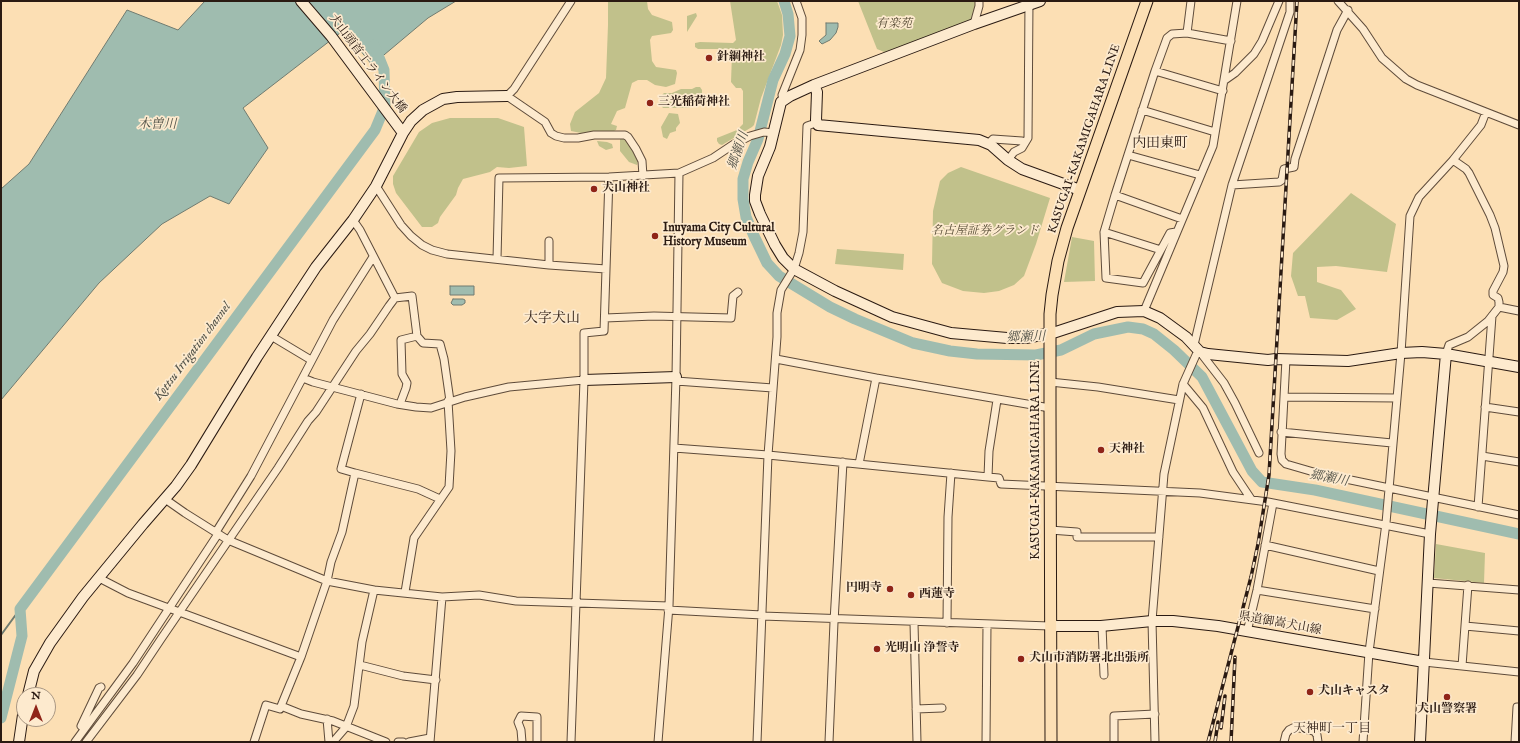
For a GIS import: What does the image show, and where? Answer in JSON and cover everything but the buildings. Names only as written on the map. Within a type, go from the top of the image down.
[{"type":"main road","name":"KASUGAI-KAKAMIGAHARA LINE","points":[[1050,742],[1050,361],[1052,295],[1058,261],[1067,228],[1147,1]]},
{"type":"street","name":"犬山頭首工ライン大橋","points":[[301,1],[331,36],[403,133]]},
{"type":"street","points":[[507,96],[514,89],[571,1]]},
{"type":"street","points":[[783,100],[782,95],[800,50],[802,35],[802,18],[796,1]]},
{"type":"street","points":[[974,24],[979,1]]},
{"type":"street","points":[[1040,1],[1029,3],[814,85],[783,100],[769,132],[770,147],[758,176],[755,188],[756,201],[775,245],[792,272],[892,317],[951,333],[1007,338],[1051,338],[1117,312],[1144,311],[1160,318],[1196,352],[1224,383],[1259,453]]},
{"type":"street","points":[[1187,33],[1191,1]]},
{"type":"street","points":[[1144,311],[1213,146],[1237,1]]},
{"type":"street","points":[[1225,80],[1235,73],[1254,54],[1262,41],[1279,1]]},
{"type":"street","points":[[1155,742],[1152,621],[1164,474],[1183,384],[1196,352],[1232,185],[1290,12],[1290,1]]},
{"type":"street","points":[[1338,1],[1348,10],[1363,29],[1382,58],[1406,79],[1416,85],[1519,125]]},
{"type":"street","points":[[1008,160],[1014,152],[1022,148],[1028,138],[1029,3]]},
{"type":"street","points":[[1232,185],[1279,182],[1282,180],[1284,169],[1294,167],[1295,159],[1337,30],[1348,10]]},
{"type":"street","points":[[1176,232],[1170,233],[1143,282],[1106,278],[1104,232],[1142,110],[1167,38],[1172,34],[1187,33],[1231,41]]},
{"type":"street","points":[[1155,71],[1223,91]]},
{"type":"street","points":[[814,85],[817,92],[816,123]]},
{"type":"street","points":[[30,687],[34,671],[50,643],[99,578],[188,470],[271,336],[316,267],[353,220],[376,186],[403,133],[411,121],[423,110],[443,99],[457,97],[507,96],[545,122],[551,133],[556,136],[564,138],[578,138],[594,135],[625,135],[636,149],[642,161],[643,176]]},
{"type":"street","points":[[1142,110],[1216,132]]},
{"type":"street","points":[[1362,742],[1369,652],[1385,524],[1401,353],[1410,216],[1420,197],[1453,160],[1481,125],[1486,112]]},
{"type":"street","points":[[757,742],[768,455],[776,359],[777,313],[781,290],[792,272],[799,253],[803,232],[807,126],[816,123],[820,125],[971,139],[988,144],[1008,160],[1030,172],[1080,190]]},
{"type":"street","points":[[497,259],[499,178],[609,177],[679,173],[713,158],[734,144],[750,136],[769,132]]},
{"type":"street","points":[[988,144],[993,139],[1022,141],[1025,143]]},
{"type":"street","points":[[1128,155],[1200,176]]},
{"type":"street","points":[[1420,742],[1430,534],[1446,354],[1449,345],[1468,337],[1500,307],[1498,298],[1493,296],[1493,291],[1503,272],[1504,266],[1495,228],[1490,215],[1469,173],[1466,169],[1453,160]]},
{"type":"street","points":[[658,742],[669,608],[676,379],[679,173]]},
{"type":"street","points":[[571,742],[584,380],[584,333],[604,331],[609,177]]},
{"type":"street","points":[[376,186],[401,225],[422,245],[432,250],[447,254],[549,265],[606,269]]},
{"type":"street","points":[[1115,195],[1182,219]]},
{"type":"street","points":[[353,220],[360,230],[395,298]]},
{"type":"street","points":[[1104,232],[1160,250]]},
{"type":"street","points":[[549,241],[549,265]]},
{"type":"street","points":[[74,742],[119,682],[217,533],[251,476],[333,320],[374,256]]},
{"type":"street","points":[[605,318],[677,316],[731,318],[733,296],[738,292]]},
{"type":"street","points":[[86,742],[123,696],[274,474],[308,421],[316,412],[331,387],[356,351],[370,334],[388,306],[395,298],[412,296],[417,336],[423,343],[440,344],[444,359],[449,401],[451,466],[449,487],[414,538],[405,592]]},
{"type":"street","points":[[1500,307],[1519,310]]},
{"type":"street","points":[[1478,507],[1492,316]]},
{"type":"street","points":[[271,336],[311,360]]},
{"type":"street","points":[[400,404],[407,383],[402,374],[401,340],[417,336]]},
{"type":"street","points":[[1196,352],[1268,360],[1348,360],[1401,353],[1422,352],[1446,354],[1519,367]]},
{"type":"street","points":[[776,359],[997,400],[1050,408]]},
{"type":"street","points":[[1286,360],[1281,432],[1281,454],[1282,460],[1286,464],[1388,490],[1519,515]]},
{"type":"street","points":[[303,378],[331,387],[400,404],[431,408],[449,401],[508,388],[584,380],[676,379],[773,388]]},
{"type":"street","points":[[859,464],[876,378]]},
{"type":"street","points":[[1050,382],[1098,387],[1179,400]]},
{"type":"street","points":[[1183,384],[1203,408],[1233,472],[1251,499]]},
{"type":"street","points":[[361,394],[340,469],[418,489],[440,499]]},
{"type":"street","points":[[1284,397],[1396,398]]},
{"type":"street","points":[[988,477],[997,400]]},
{"type":"street","points":[[1485,408],[1519,412]]},
{"type":"street","points":[[1281,432],[1392,443]]},
{"type":"street","points":[[674,448],[768,455],[999,478],[1001,484],[1200,493],[1274,503],[1430,534]]},
{"type":"street","points":[[1482,456],[1519,462]]},
{"type":"street","points":[[829,742],[843,462]]},
{"type":"street","points":[[254,742],[266,705],[280,709],[301,656],[342,532],[355,473]]},
{"type":"street","points":[[947,623],[948,517],[951,473]]},
{"type":"street","points":[[165,499],[228,540],[327,581],[374,590],[405,592],[442,598],[479,594],[516,601],[669,608],[762,616],[914,623],[1050,626]]},
{"type":"street","points":[[1247,632],[1274,503]]},
{"type":"street","points":[[1050,530],[1077,532],[1077,537],[1159,537]]},
{"type":"street","points":[[1265,545],[1379,571]]},
{"type":"street","points":[[99,578],[128,593],[168,609],[301,656]]},
{"type":"street","points":[[1428,583],[1519,590]]},
{"type":"street","points":[[1462,666],[1468,585]]},
{"type":"street","points":[[333,742],[346,727],[354,706],[362,642],[374,590]]},
{"type":"street","points":[[1257,590],[1375,609]]},
{"type":"street","points":[[409,742],[430,740],[442,598]]},
{"type":"street","name":"県道御嵩犬山線","points":[[1050,626],[1102,626],[1152,621],[1173,621],[1218,626],[1424,662]]},
{"type":"street","points":[[914,623],[917,742]]},
{"type":"street","points":[[986,742],[987,624]]},
{"type":"street","points":[[1102,626],[1104,675]]},
{"type":"street","points":[[1465,626],[1519,630]]},
{"type":"street","points":[[1424,662],[1519,672]]},
{"type":"street","points":[[360,665],[403,676],[436,680]]},
{"type":"street","points":[[92,734],[81,726],[99,688],[101,687]]},
{"type":"street","points":[[281,706],[301,714],[327,719],[386,742]]},
{"type":"street","points":[[1515,742],[1517,707],[1519,706]]},
{"type":"street","points":[[916,709],[942,708]]},
{"type":"street","points":[[1114,742],[1114,716],[1155,714]]},
{"type":"street","points":[[522,742],[521,730],[518,722],[521,716],[537,717],[537,742]]},
{"type":"street","points":[[327,719],[329,742]]},
{"type":"street","points":[[19,742],[21,727]]},
{"type":"street","points":[[1284,742],[1286,734],[1289,730],[1295,727],[1314,731],[1317,735],[1318,742]]},
{"type":"street","points":[[398,742],[403,742]]},
{"type":"green space","points":[[608,1],[647,1],[648,9],[652,15],[672,22],[673,30],[671,33],[652,36],[650,40],[652,61],[656,67],[676,70],[677,73],[675,84],[666,87],[655,85],[647,80],[638,80],[632,83],[625,108],[617,111],[611,124],[617,126],[616,130],[581,133],[571,131],[570,124],[575,112],[599,93],[606,78]]},
{"type":"green space","points":[[730,1],[777,1],[782,15],[783,35],[781,45],[761,98],[754,125],[722,145],[719,144],[717,138],[737,130],[743,124],[743,91],[741,88],[736,88],[731,82],[732,54],[730,49],[698,49],[695,47],[695,43],[733,43],[736,40]]},
{"type":"green space","name":"有楽苑","points":[[858,1],[976,1],[975,14],[971,23],[889,54],[877,49]]},
{"type":"green space","points":[[696,13],[697,16],[687,32],[687,16]]},
{"type":"green space","points":[[700,87],[702,90],[702,102],[700,104],[694,104],[689,108],[663,108],[660,104],[661,96],[664,93],[672,93],[681,89],[692,89]]},
{"type":"green space","points":[[669,113],[678,114],[680,123],[676,128],[676,131],[670,133],[667,139],[663,137],[661,127]]},
{"type":"green space","points":[[450,118],[498,118],[524,127],[527,166],[509,168],[497,167],[490,172],[463,179],[456,195],[440,217],[438,223],[432,227],[422,227],[396,193],[393,184],[393,176],[419,132],[432,123]]},
{"type":"green space","points":[[621,138],[626,139],[638,161],[637,165],[629,162],[620,151]]},
{"type":"green space","points":[[597,141],[612,144],[613,148],[606,150],[599,146]]},
{"type":"green space","name":"名古屋証券グランド","points":[[961,167],[1050,198],[1036,244],[1024,276],[1014,285],[999,291],[984,293],[963,291],[942,283],[932,264],[933,211],[940,181],[948,173]]},
{"type":"green space","points":[[1351,193],[1396,224],[1387,272],[1336,266],[1317,267],[1317,282],[1341,290],[1356,309],[1337,320],[1310,318],[1305,296],[1298,296],[1291,276],[1293,253]]},
{"type":"green space","points":[[1072,237],[1094,241],[1095,281],[1064,282]]},
{"type":"green space","points":[[837,249],[904,254],[903,270],[835,264]]},
{"type":"green space","points":[[1436,544],[1485,553],[1484,583],[1434,578]]},
{"type":"water","name":"木曽川","points":[[205,1],[456,1],[428,18],[372,65],[344,30],[243,108],[268,148],[229,204],[210,196],[162,224],[99,283],[1,400],[1,189],[29,164],[127,10],[178,30]]},
{"type":"water","points":[[826,23],[838,23],[838,27],[836,33],[830,40],[822,44],[819,41],[826,35]]},
{"type":"water","points":[[450,286],[474,286],[474,295],[450,295]]},
{"type":"water","points":[[453,299],[463,299],[465,300],[465,303],[462,305],[453,305],[451,303]]},
{"type":"waterway","name":"郷瀬川","points":[[784,1],[788,14],[790,36],[785,54],[773,80],[758,139],[748,162],[743,179],[743,199],[746,217],[767,263],[779,276],[830,307],[855,319],[913,343],[950,351],[977,354],[1036,355],[1061,350],[1094,334],[1128,327],[1143,329],[1154,334],[1174,350],[1202,377],[1252,471],[1262,482],[1315,490],[1519,534]]},
{"type":"waterway","name":"Kottsu Irrigation channel","points":[[1,718],[22,636],[20,609],[375,130],[385,106],[384,70],[374,45]]},
{"type":"waterway","points":[[1,635],[20,609]]},
{"type":"railway","points":[[1208,742],[1251,577],[1269,475],[1297,1]]},
{"type":"railway","points":[[1231,742],[1235,657]]},
{"type":"railway","points":[[1221,728],[1225,696]]},
{"type":"railway","points":[[1215,742],[1218,722]]},
{"type":"place","name":"針綱神社","points":[[709,58]]},
{"type":"place","name":"三光稲荷神社","points":[[650,103]]},
{"type":"place","name":"犬山神社","points":[[594,189]]},
{"type":"place","name":"Inuyama City Cultural History Museum","points":[[655,236]]},
{"type":"place","name":"天神社","points":[[1101,450]]},
{"type":"place","name":"円明寺","points":[[890,589]]},
{"type":"place","name":"西蓮寺","points":[[911,595]]},
{"type":"place","name":"光明山 浄誓寺","points":[[877,649]]},
{"type":"place","name":"犬山市消防署北出張所","points":[[1021,659]]},
{"type":"place","name":"犬山キャスタ","points":[[1310,692]]},
{"type":"place","name":"犬山警察署","points":[[1447,697]]},
{"type":"district","name":"内田東町","points":[[1160,144]]},
{"type":"district","name":"大字犬山","points":[[552,319]]},
{"type":"district","name":"天神町一丁目","points":[[1332,729]]}]
